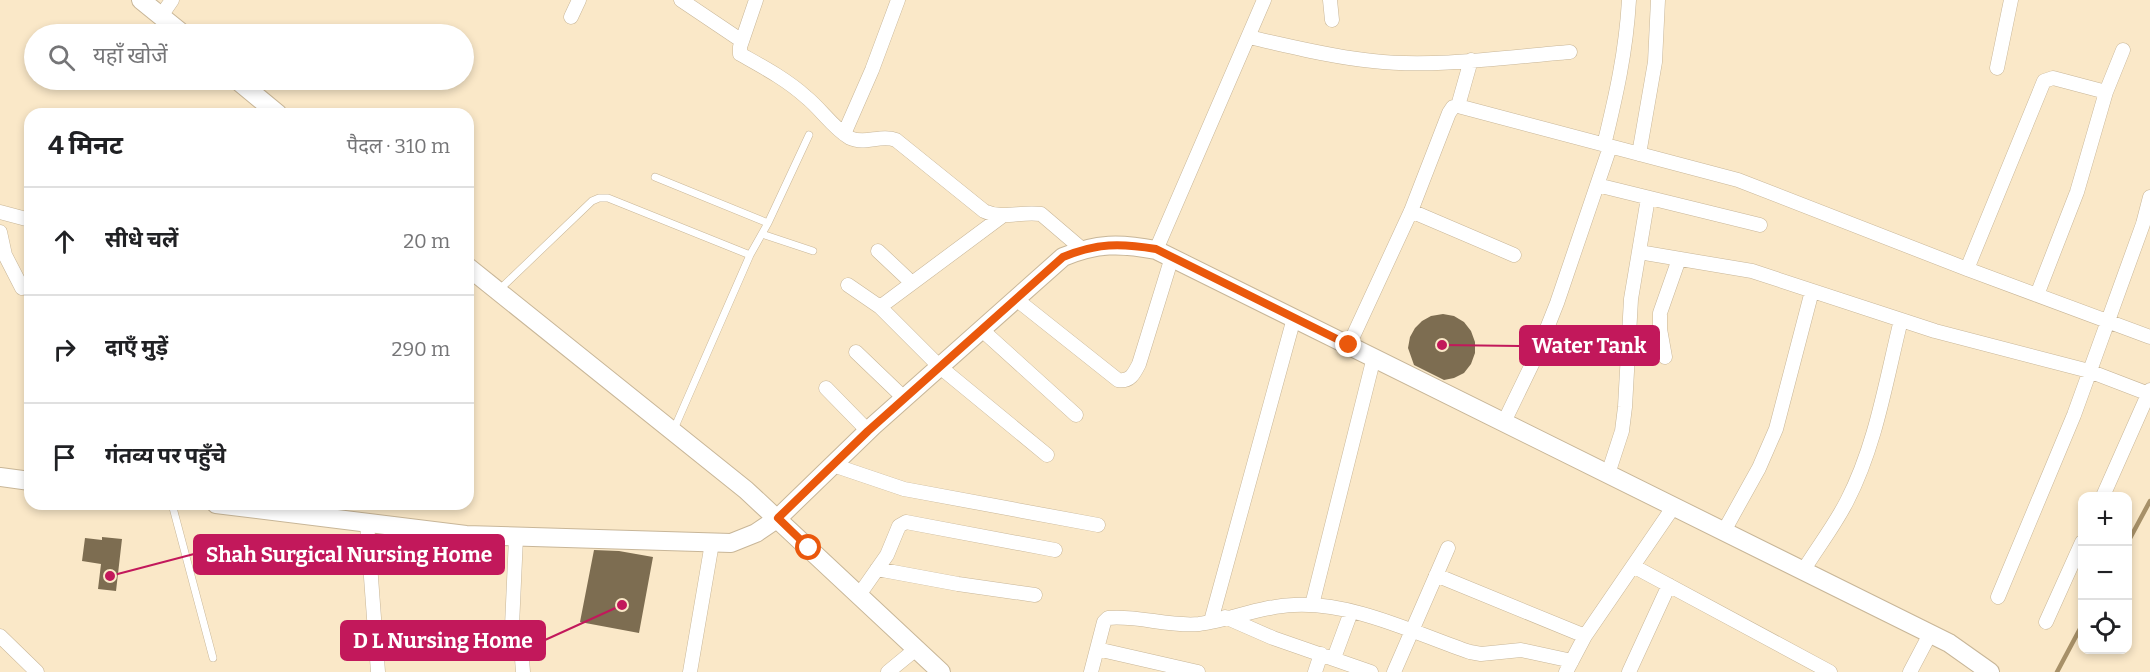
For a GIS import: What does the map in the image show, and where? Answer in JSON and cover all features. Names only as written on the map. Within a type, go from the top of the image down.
[{"type":"street","points":[[141,0],[171,24]]},
{"type":"street","points":[[161,16],[172,0]]},
{"type":"street","points":[[571,16],[579,0]]},
{"type":"street","points":[[681,0],[742,41]]},
{"type":"street","points":[[756,0],[739,50],[740,54],[793,87],[844,134],[863,141],[888,137],[896,140],[984,211],[1001,217],[1041,214],[1082,249]]},
{"type":"street","points":[[844,134],[872,70],[898,0]]},
{"type":"street","points":[[1016,299],[1118,380],[1125,381],[1131,377],[1139,364],[1164,253],[1264,0]]},
{"type":"street","points":[[1330,0],[1332,20]]},
{"type":"street","points":[[1504,422],[1536,356],[1557,303],[1597,185],[1621,77],[1629,0]]},
{"type":"street","points":[[1639,154],[1655,62],[1658,0]]},
{"type":"street","points":[[1997,68],[2011,0]]},
{"type":"street","points":[[1248,37],[1335,56],[1376,62],[1472,60],[1570,52]]},
{"type":"street","points":[[2037,295],[2077,192],[2106,92],[2123,50]]},
{"type":"street","points":[[1458,106],[1472,60]]},
{"type":"street","points":[[1967,269],[2044,81],[2053,78],[2106,92]]},
{"type":"street","points":[[249,90],[271,108]]},
{"type":"street","points":[[1349,345],[1411,211],[1449,113],[1453,107],[1458,106],[1738,180],[2150,337]]},
{"type":"street","points":[[1597,185],[1760,225]]},
{"type":"street","points":[[1998,597],[2074,415],[2106,321],[2143,224],[2150,197]]},
{"type":"street","points":[[1608,474],[1622,431],[1631,299],[1648,198]]},
{"type":"street","points":[[1411,211],[1514,255]]},
{"type":"street","points":[[0,212],[24,218]]},
{"type":"street","points":[[880,307],[1001,217]]},
{"type":"street","points":[[0,232],[5,255],[22,288]]},
{"type":"street","points":[[264,510],[466,535],[731,543],[756,533],[778,518],[904,398],[1063,257],[1082,249],[1104,245],[1127,245],[1164,253],[1949,643],[1990,672]]},
{"type":"street","points":[[878,251],[912,283]]},
{"type":"street","points":[[1639,252],[1752,271],[1935,331],[2089,371],[2149,392],[2105,492]]},
{"type":"street","points":[[1665,357],[1660,329],[1660,313],[1679,259]]},
{"type":"street","points":[[474,272],[746,490],[941,672]]},
{"type":"street","points":[[848,285],[880,307],[940,367],[1047,455]]},
{"type":"street","points":[[1724,531],[1759,468],[1776,429],[1812,291]]},
{"type":"street","points":[[1218,619],[1294,318]]},
{"type":"street","points":[[1803,570],[1847,501],[1861,467],[1871,438],[1901,320]]},
{"type":"street","points":[[982,330],[1076,415]]},
{"type":"street","points":[[856,352],[904,398]]},
{"type":"street","points":[[1312,605],[1374,357]]},
{"type":"street","points":[[826,388],[868,431]]},
{"type":"street","points":[[833,465],[903,489],[1098,525]]},
{"type":"street","points":[[0,477],[24,480]]},
{"type":"street","points":[[1091,672],[1104,622],[1108,618],[1185,624],[1293,605],[1312,605],[1362,614],[1470,652],[1480,654],[1521,650],[1569,666],[1585,636],[1674,506]]},
{"type":"street","points":[[859,595],[887,555],[899,526],[906,522],[1055,550]]},
{"type":"street","points":[[367,523],[378,672]]},
{"type":"street","points":[[516,537],[512,626],[521,645],[523,672]]},
{"type":"street","points":[[690,672],[712,543]]},
{"type":"street","points":[[2046,622],[2080,546]]},
{"type":"street","points":[[1394,672],[1448,548]]},
{"type":"street","points":[[1633,566],[1830,672]]},
{"type":"street","points":[[877,569],[1035,595]]},
{"type":"street","points":[[1436,574],[1585,636]]},
{"type":"street","points":[[1629,672],[1669,585]]},
{"type":"street","points":[[1315,672],[1327,656],[1351,612]]},
{"type":"street","points":[[1218,619],[1371,672]]},
{"type":"street","points":[[1910,672],[1930,634]]},
{"type":"street","points":[[0,636],[37,672]]},
{"type":"street","points":[[888,672],[916,649]]},
{"type":"street","points":[[1097,649],[1198,672]]},
{"type":"street","points":[[1798,672],[1804,658]]},
{"type":"lane","points":[[673,431],[750,255],[768,223],[809,135]]},
{"type":"lane","points":[[655,177],[768,223]]},
{"type":"lane","points":[[498,291],[592,201],[599,198],[608,198],[750,255]]},
{"type":"lane","points":[[762,234],[813,251]]},
{"type":"lane","points":[[174,510],[213,658]]},
{"type":"building","points":[[1443,314],[1454,316],[1464,322],[1475,342],[1475,353],[1464,373],[1444,380],[1414,365],[1408,348],[1410,337],[1422,321],[1431,316]]},
{"type":"building","points":[[102,537],[122,539],[116,591],[98,589],[101,564],[82,561],[85,538],[102,540]]},
{"type":"building","points":[[594,550],[619,551],[653,557],[639,633],[580,622]]},
{"type":"waterway","points":[[2132,535],[2150,501]]},
{"type":"waterway","points":[[2057,672],[2078,633]]},
{"type":"place","name":"Water Tank","points":[[1442,345]]},
{"type":"place","name":"Shah Surgical Nursing Home","points":[[110,576]]},
{"type":"place","name":"D L Nursing Home","points":[[622,605]]},
{"type":"route","points":[[809,548],[778,518],[868,431],[1063,257],[1082,249],[1104,245],[1156,249],[1349,345]]}]
